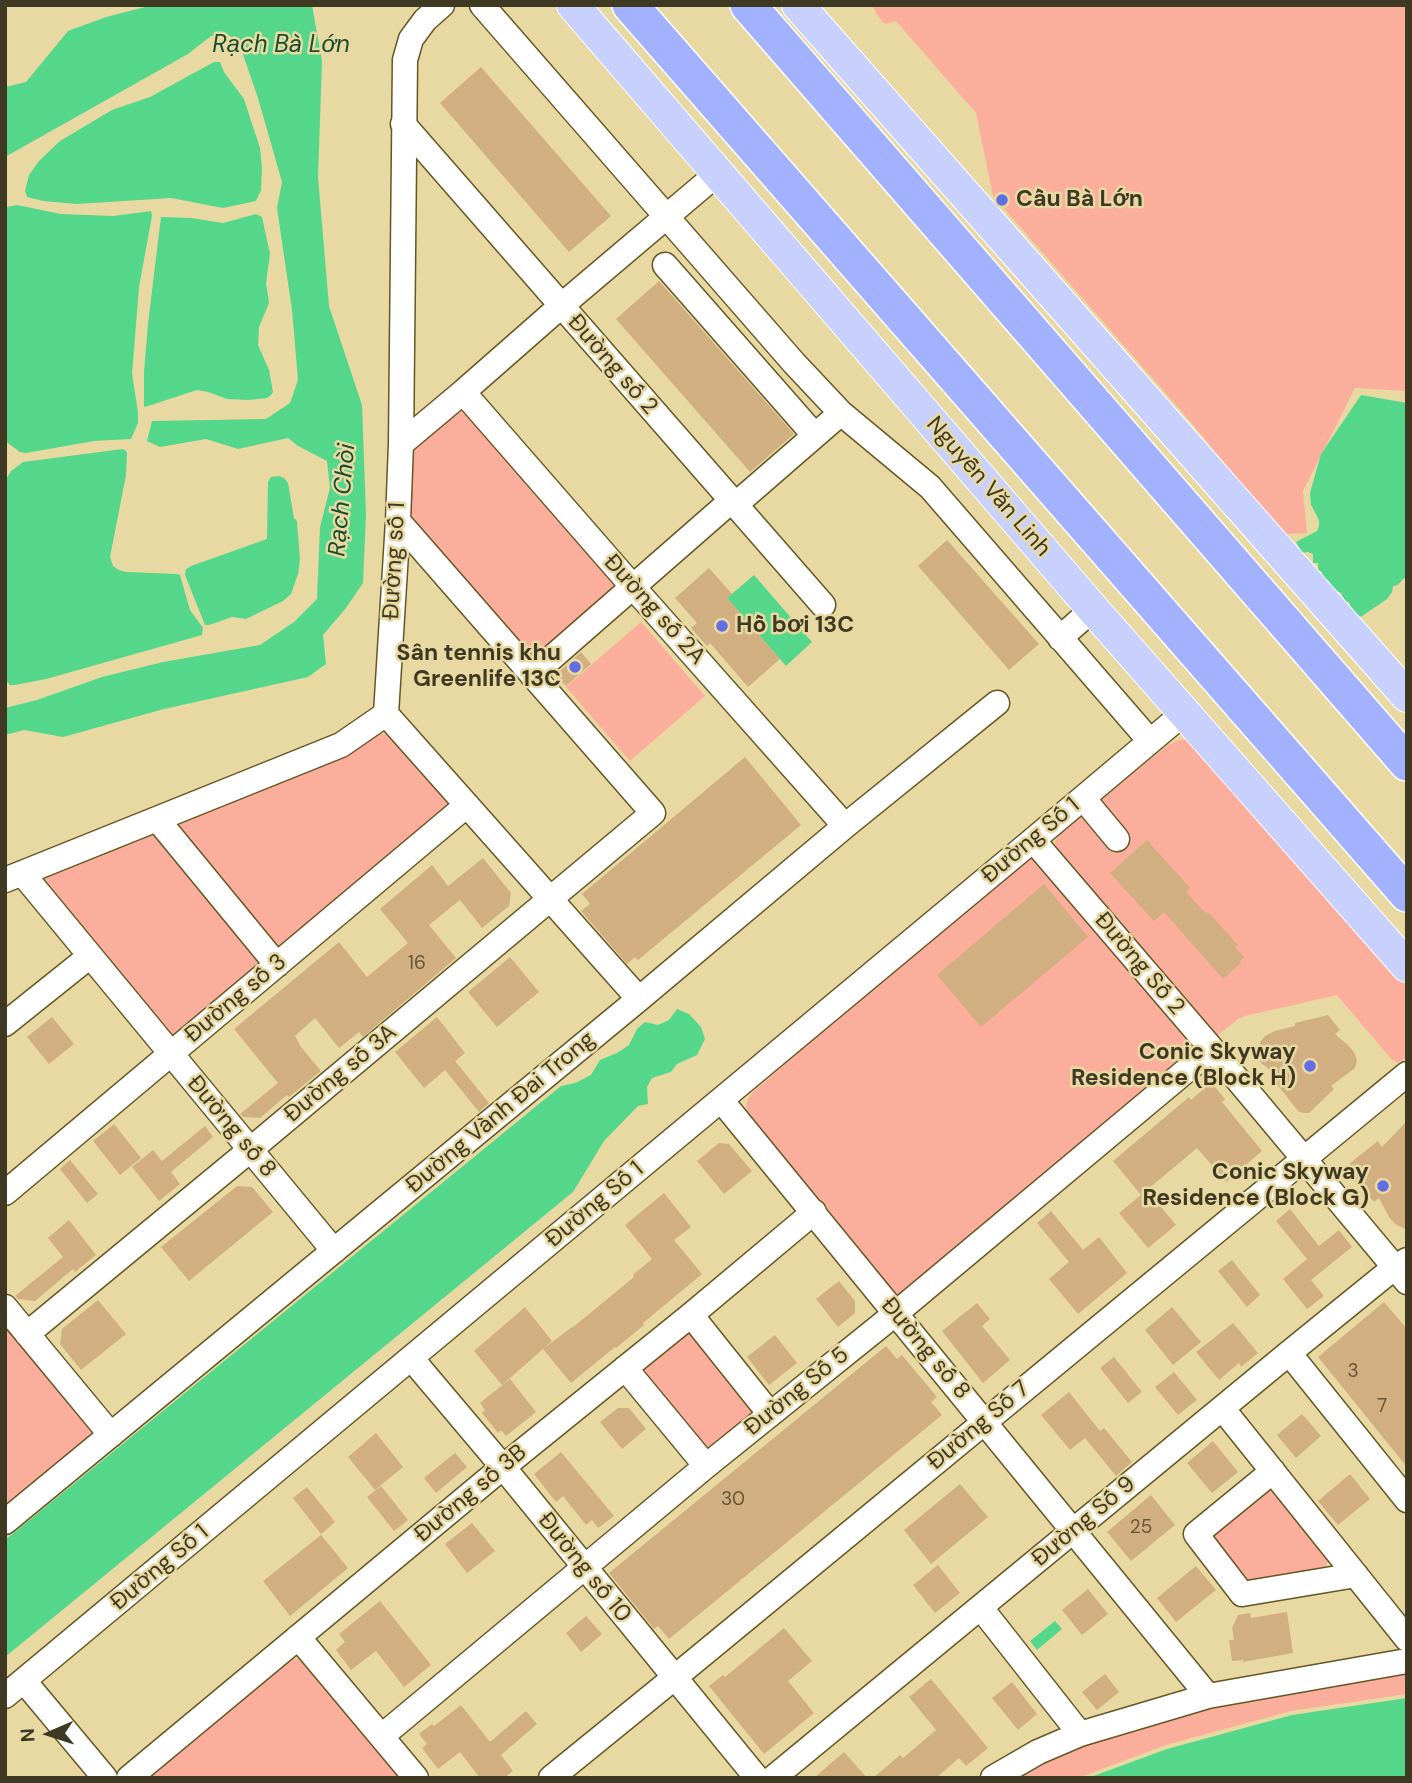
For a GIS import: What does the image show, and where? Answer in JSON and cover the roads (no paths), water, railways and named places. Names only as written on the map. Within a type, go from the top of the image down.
[{"type":"highway","name":"Nguyễn Văn Linh","points":[[630,5],[1407,894]]},
{"type":"highway","points":[[748,5],[1407,762]]},
{"type":"main road","points":[[798,5],[819,18],[1117,369],[1407,696]]},
{"type":"main road","name":"Nguyễn Văn Linh","points":[[577,9],[1093,609],[1407,966]]},
{"type":"main road","points":[[1085,395],[1117,369]]},
{"type":"street","name":"Đường số 1","points":[[386,714],[401,444],[405,60],[411,39],[425,20],[442,5]]},
{"type":"street","points":[[482,5],[794,363],[841,413],[930,487],[1150,741]]},
{"type":"street","name":"Đường số 2","points":[[404,124],[823,605]]},
{"type":"street","points":[[401,444],[718,173]]},
{"type":"street","points":[[665,265],[809,429]]},
{"type":"street","points":[[719,325],[729,289]]},
{"type":"street","points":[[757,368],[794,363]]},
{"type":"street","name":"Đường số 2A","points":[[463,393],[845,826]]},
{"type":"street","points":[[398,521],[532,674],[841,413]]},
{"type":"street","points":[[1060,638],[1093,609]]},
{"type":"street","name":"Đường số 3A","points":[[27,1334],[653,813],[532,674]]},
{"type":"street","name":"Đường Vành Đai Trong","points":[[5,1522],[997,703]]},
{"type":"street","name":"Đường Số 1","points":[[15,1689],[1185,712]]},
{"type":"street","points":[[13,876],[341,745],[386,714],[639,999]]},
{"type":"street","points":[[1083,798],[1117,838]]},
{"type":"street","name":"Đường số 3","points":[[5,1193],[467,805]]},
{"type":"street","points":[[157,819],[277,965]]},
{"type":"street","name":"Đường Số 2","points":[[1034,840],[1304,1159],[1403,1270]]},
{"type":"street","name":"Đường số 8","points":[[13,876],[90,957],[334,1251]]},
{"type":"street","points":[[5,1024],[90,957]]},
{"type":"street","name":"Đường Số 5","points":[[382,1736],[1212,1049]]},
{"type":"street","name":"Đường Số 7","points":[[551,1778],[1407,1074]]},
{"type":"street","name":"Đường số 8","points":[[721,1100],[1208,1696]]},
{"type":"street","name":"Đường số 3B","points":[[130,1778],[814,1212]]},
{"type":"street","name":"Đường Số 9","points":[[773,1778],[1289,1353],[1403,1270]]},
{"type":"street","points":[[5,1307],[111,1435]]},
{"type":"street","points":[[691,1315],[770,1414]]},
{"type":"street","points":[[1289,1353],[1407,1500]]},
{"type":"street","name":"Đường số 10","points":[[411,1359],[503,1467],[757,1778]]},
{"type":"street","points":[[625,1368],[706,1466]]},
{"type":"street","points":[[1222,1409],[1407,1639]]},
{"type":"street","points":[[1273,1471],[1196,1534],[1242,1594],[1356,1575]]},
{"type":"street","points":[[981,1608],[1080,1734]]},
{"type":"street","points":[[298,1637],[416,1778]]},
{"type":"street","points":[[993,1778],[1038,1752],[1080,1734],[1208,1696],[1407,1661]]},
{"type":"street","points":[[15,1689],[105,1778]]},
{"type":"water","name":"Rạch Bà Lớn","points":[[153,5],[312,5],[322,61],[318,177],[329,306],[362,405],[366,514],[363,583],[323,635],[326,664],[308,677],[164,709],[63,737],[24,730],[5,735],[5,708],[37,700],[102,677],[163,662],[260,645],[294,622],[317,599],[320,527],[330,488],[327,461],[288,438],[238,449],[206,439],[160,447],[147,441],[152,421],[266,419],[290,403],[298,380],[292,310],[277,208],[282,182],[239,43],[227,34],[211,36],[188,54],[5,157],[5,87],[26,82],[68,31],[106,17]]},
{"type":"water","points":[[214,62],[220,62],[244,99],[260,148],[261,190],[256,201],[223,208],[171,198],[77,204],[27,197],[25,191],[29,175],[60,141],[112,110],[150,97]]},
{"type":"water","points":[[17,205],[61,214],[113,216],[151,211],[139,287],[132,374],[138,423],[131,439],[94,441],[26,453],[20,452],[5,441],[5,211],[7,207]]},
{"type":"water","points":[[256,214],[262,217],[270,254],[266,283],[269,303],[259,327],[258,345],[269,370],[273,392],[267,398],[249,400],[227,399],[197,390],[145,407],[144,372],[148,324],[161,217],[223,223]]},
{"type":"water","points":[[1361,395],[1407,403],[1407,578],[1393,586],[1387,599],[1357,617],[1352,614],[1349,602],[1345,602],[1341,593],[1322,580],[1318,563],[1313,563],[1313,554],[1302,553],[1296,542],[1317,531],[1319,520],[1311,505],[1310,493],[1321,454]]},
{"type":"water","points":[[123,449],[127,453],[126,475],[110,557],[113,566],[126,572],[180,575],[190,610],[203,628],[202,635],[46,679],[10,685],[5,677],[5,481],[11,471],[23,462]]},
{"type":"water","points":[[279,476],[288,483],[294,518],[297,521],[300,559],[291,594],[283,601],[246,619],[232,617],[205,625],[185,575],[186,569],[267,539],[268,482],[271,477]]},
{"type":"water","points":[[754,575],[812,642],[786,666],[727,598]]},
{"type":"water","points":[[677,1009],[689,1014],[701,1027],[705,1039],[697,1055],[677,1064],[671,1072],[652,1078],[647,1087],[648,1104],[638,1106],[604,1141],[573,1192],[5,1657],[5,1540],[561,1086],[591,1075],[600,1060],[629,1045],[637,1029],[645,1022],[658,1025],[669,1020]]},
{"type":"water","points":[[1055,1621],[1062,1629],[1037,1650],[1030,1641]]},
{"type":"water","points":[[1407,1698],[1407,1778],[1088,1778],[1167,1749],[1292,1715]]},
{"type":"place","name":"Cầu Bà Lớn","points":[[1002,200]]},
{"type":"place","name":"Hồ bơi 13C","points":[[722,626]]},
{"type":"place","name":"Sân tennis khu Greenlife 13C","points":[[575,667]]},
{"type":"place","name":"Conic Skyway Residence (Block H)","points":[[1310,1066]]},
{"type":"place","name":"Conic Skyway Residence (Block G)","points":[[1383,1186]]},
{"type":"water label","name":"Rạch Chòi","points":[[343,500]]}]
